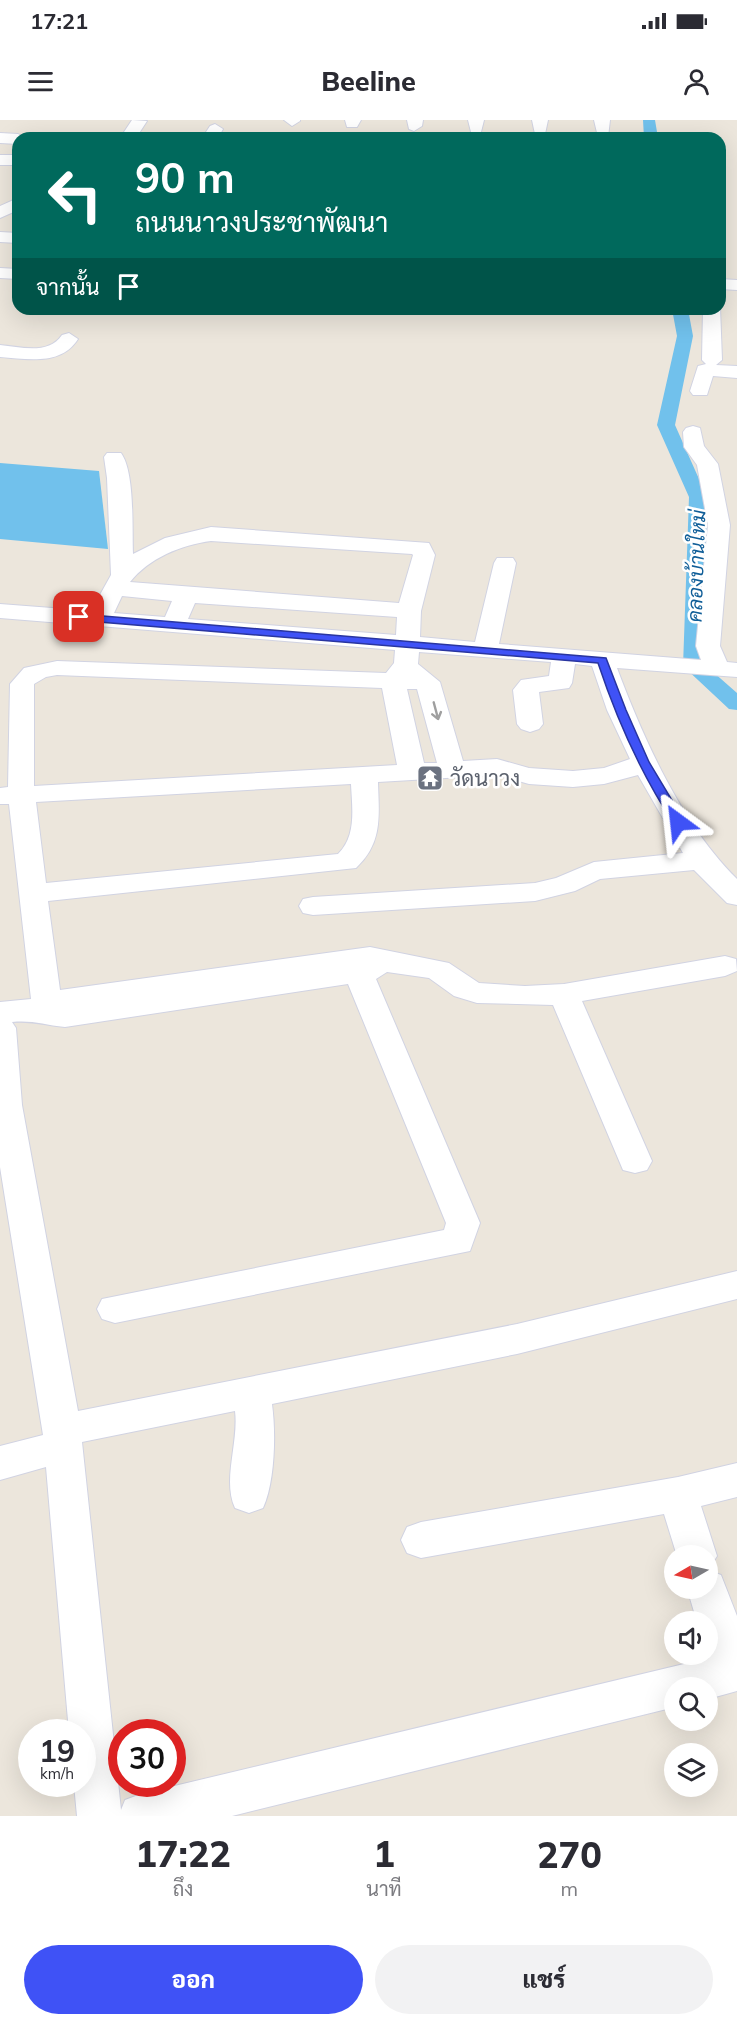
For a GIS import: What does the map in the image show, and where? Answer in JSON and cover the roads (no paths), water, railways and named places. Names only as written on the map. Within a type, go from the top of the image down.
[{"type":"street","points":[[712,360],[720,329],[714,315]]},
{"type":"street","points":[[0,351],[50,352],[59,350],[67,344],[69,339]]},
{"type":"street","points":[[700,391],[705,370],[737,372]]},
{"type":"street","points":[[693,432],[694,447],[707,464],[728,526],[708,646],[721,669]]},
{"type":"street","points":[[114,457],[118,478],[119,582]]},
{"type":"street","points":[[99,619],[119,582],[146,557],[185,538],[204,534],[416,546],[424,550],[424,555],[409,611],[402,664],[412,771]]},
{"type":"street","points":[[484,651],[505,562]]},
{"type":"street","points":[[119,582],[186,595],[409,611]]},
{"type":"street","points":[[174,625],[186,595]]},
{"type":"street","points":[[0,611],[174,625],[402,664],[428,682],[452,769]]},
{"type":"street","points":[[44,1009],[35,893],[10,795],[22,684],[26,678],[39,670],[402,664],[484,651],[721,669]]},
{"type":"street","points":[[530,724],[526,690],[530,685],[560,683],[564,657]]},
{"type":"street","points":[[602,660],[620,710],[644,762],[701,860],[737,896]]},
{"type":"street","points":[[10,795],[264,778],[497,767],[527,776],[560,780],[626,772],[644,762]]},
{"type":"street","points":[[35,893],[346,862],[358,853],[365,835],[364,775]]},
{"type":"street","points":[[313,906],[535,892],[565,885],[594,871],[701,860]]},
{"type":"street","points":[[0,1013],[44,1009],[65,1016],[400,962],[438,970],[465,989],[477,993],[564,994],[725,966]]},
{"type":"street","points":[[115,1309],[458,1240],[464,1223],[369,967]]},
{"type":"street","points":[[564,994],[635,1161]]},
{"type":"street","points":[[0,1028],[3,1105],[63,1438],[99,1816]]},
{"type":"street","points":[[0,1463],[63,1438],[252,1392],[517,1338],[737,1285]]},
{"type":"street","points":[[249,1496],[256,1424],[252,1392]]},
{"type":"street","points":[[421,1540],[678,1494],[737,1480]]},
{"type":"street","points":[[678,1494],[694,1545]]},
{"type":"street","points":[[141,1816],[736,1672],[711,1599]]},
{"type":"water","points":[[0,463],[99,471],[108,549],[0,539]]},
{"type":"waterway","name":"คลองบ้านใหม่","points":[[649,120],[650,132]]},
{"type":"waterway","name":"คลองบ้านใหม่","points":[[681,315],[685,336],[666,425],[698,497],[693,666],[737,704]]},
{"type":"place","name":"วัดนาวง","points":[[430,778]]}]
